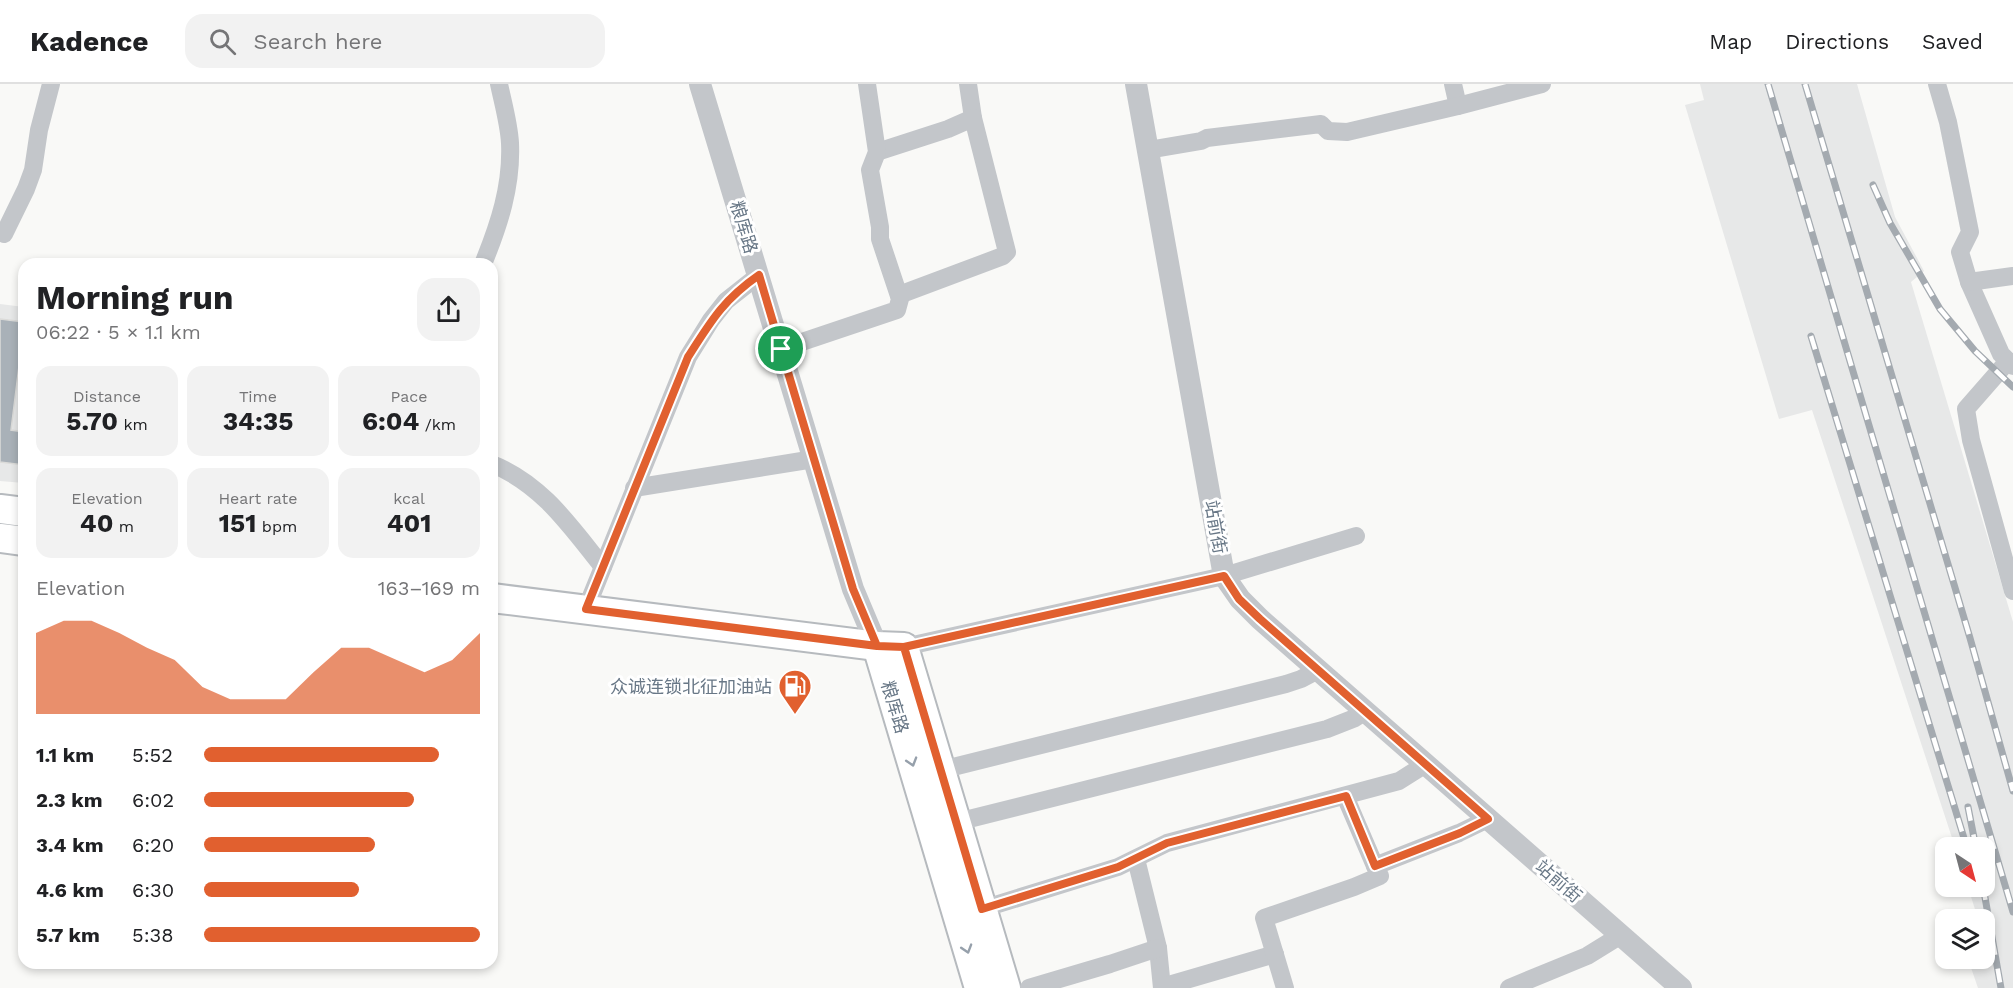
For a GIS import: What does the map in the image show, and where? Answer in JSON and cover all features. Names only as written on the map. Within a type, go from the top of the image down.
[{"type":"main road","points":[[0,509],[18,511]]},
{"type":"main road","points":[[0,538],[18,540]]},
{"type":"main road","points":[[498,587],[525,602]]},
{"type":"main road","points":[[498,599],[890,647]]},
{"type":"main road","name":"粮库路","points":[[890,647],[941,770],[1006,988]]},
{"type":"main road","name":"粮库路","points":[[890,647],[979,988]]},
{"type":"street","points":[[4,234],[33,170],[37,138],[51,84]]},
{"type":"street","points":[[485,258],[504,203],[509,170],[510,142],[499,84]]},
{"type":"street","name":"粮库路","points":[[700,84],[853,589],[890,647]]},
{"type":"street","points":[[781,349],[897,310],[900,299],[880,239],[870,170],[877,152],[867,84]]},
{"type":"street","points":[[899,295],[1003,256],[1007,252],[973,118],[968,84]]},
{"type":"street","name":"站前街","points":[[1136,84],[1224,576],[1239,599],[1681,988]]},
{"type":"street","points":[[1453,84],[1458,106]]},
{"type":"street","points":[[1148,150],[1207,138],[1321,124],[1328,131],[1347,132],[1542,84]]},
{"type":"street","points":[[1937,84],[1970,232],[1960,252],[1969,282],[2001,354],[2011,363],[1966,409],[1971,440],[2013,591]]},
{"type":"street","points":[[877,152],[948,129],[973,118]]},
{"type":"street","points":[[586,609],[688,357],[726,301],[759,275]]},
{"type":"street","points":[[1969,282],[2013,276]]},
{"type":"street","points":[[634,488],[814,459]]},
{"type":"street","points":[[498,467],[529,483],[542,495],[603,567]]},
{"type":"street","points":[[890,647],[1224,576],[1356,536]]},
{"type":"street","points":[[941,770],[1286,684],[1318,670]]},
{"type":"street","points":[[957,822],[1327,729],[1366,711]]},
{"type":"street","points":[[982,909],[1090,876],[1136,859],[1167,843],[1399,781],[1426,764]]},
{"type":"street","points":[[1285,988],[1264,918],[1380,876],[1346,796]]},
{"type":"street","points":[[1375,866],[1460,833],[1488,819]]},
{"type":"street","points":[[1136,859],[1158,948],[1162,987],[1275,954]]},
{"type":"street","points":[[1521,986],[1587,956],[1621,935]]},
{"type":"street","points":[[1029,988],[1158,948]]},
{"type":"shaded area","points":[[1700,84],[1857,84],[1895,217],[1924,271],[1911,282],[2013,622],[2013,988],[1978,988],[1971,969],[1995,969],[1995,909],[1975,909],[1971,897],[1995,897],[1995,837],[1952,837],[1812,410],[1779,419],[1685,105],[1704,100]]},
{"type":"shaded area","points":[[0,304],[18,306],[18,482],[0,481]]},
{"type":"building","points":[[0,319],[18,321],[18,374],[11,430],[18,431],[18,464],[0,462]]},
{"type":"railway","points":[[1768,84],[2013,912]]},
{"type":"railway","points":[[1805,84],[1970,638],[2013,791]]},
{"type":"railway","points":[[1873,185],[1890,223],[1940,309],[1975,351],[2013,387]]},
{"type":"railway","points":[[1811,336],[1964,837]]},
{"type":"railway","points":[[1968,807],[1974,837]]},
{"type":"railway","points":[[1985,897],[2001,988]]},
{"type":"place","name":"众诚连锁北征加油站","points":[[795,715]]},
{"type":"route","points":[[781,349],[759,275],[726,301],[688,357],[586,609],[877,646],[904,647],[1224,576],[1239,599],[1260,619],[1488,819],[1460,833],[1375,866],[1346,796],[1167,843],[1118,867],[982,909],[904,647],[877,646],[853,589],[781,349]]}]
